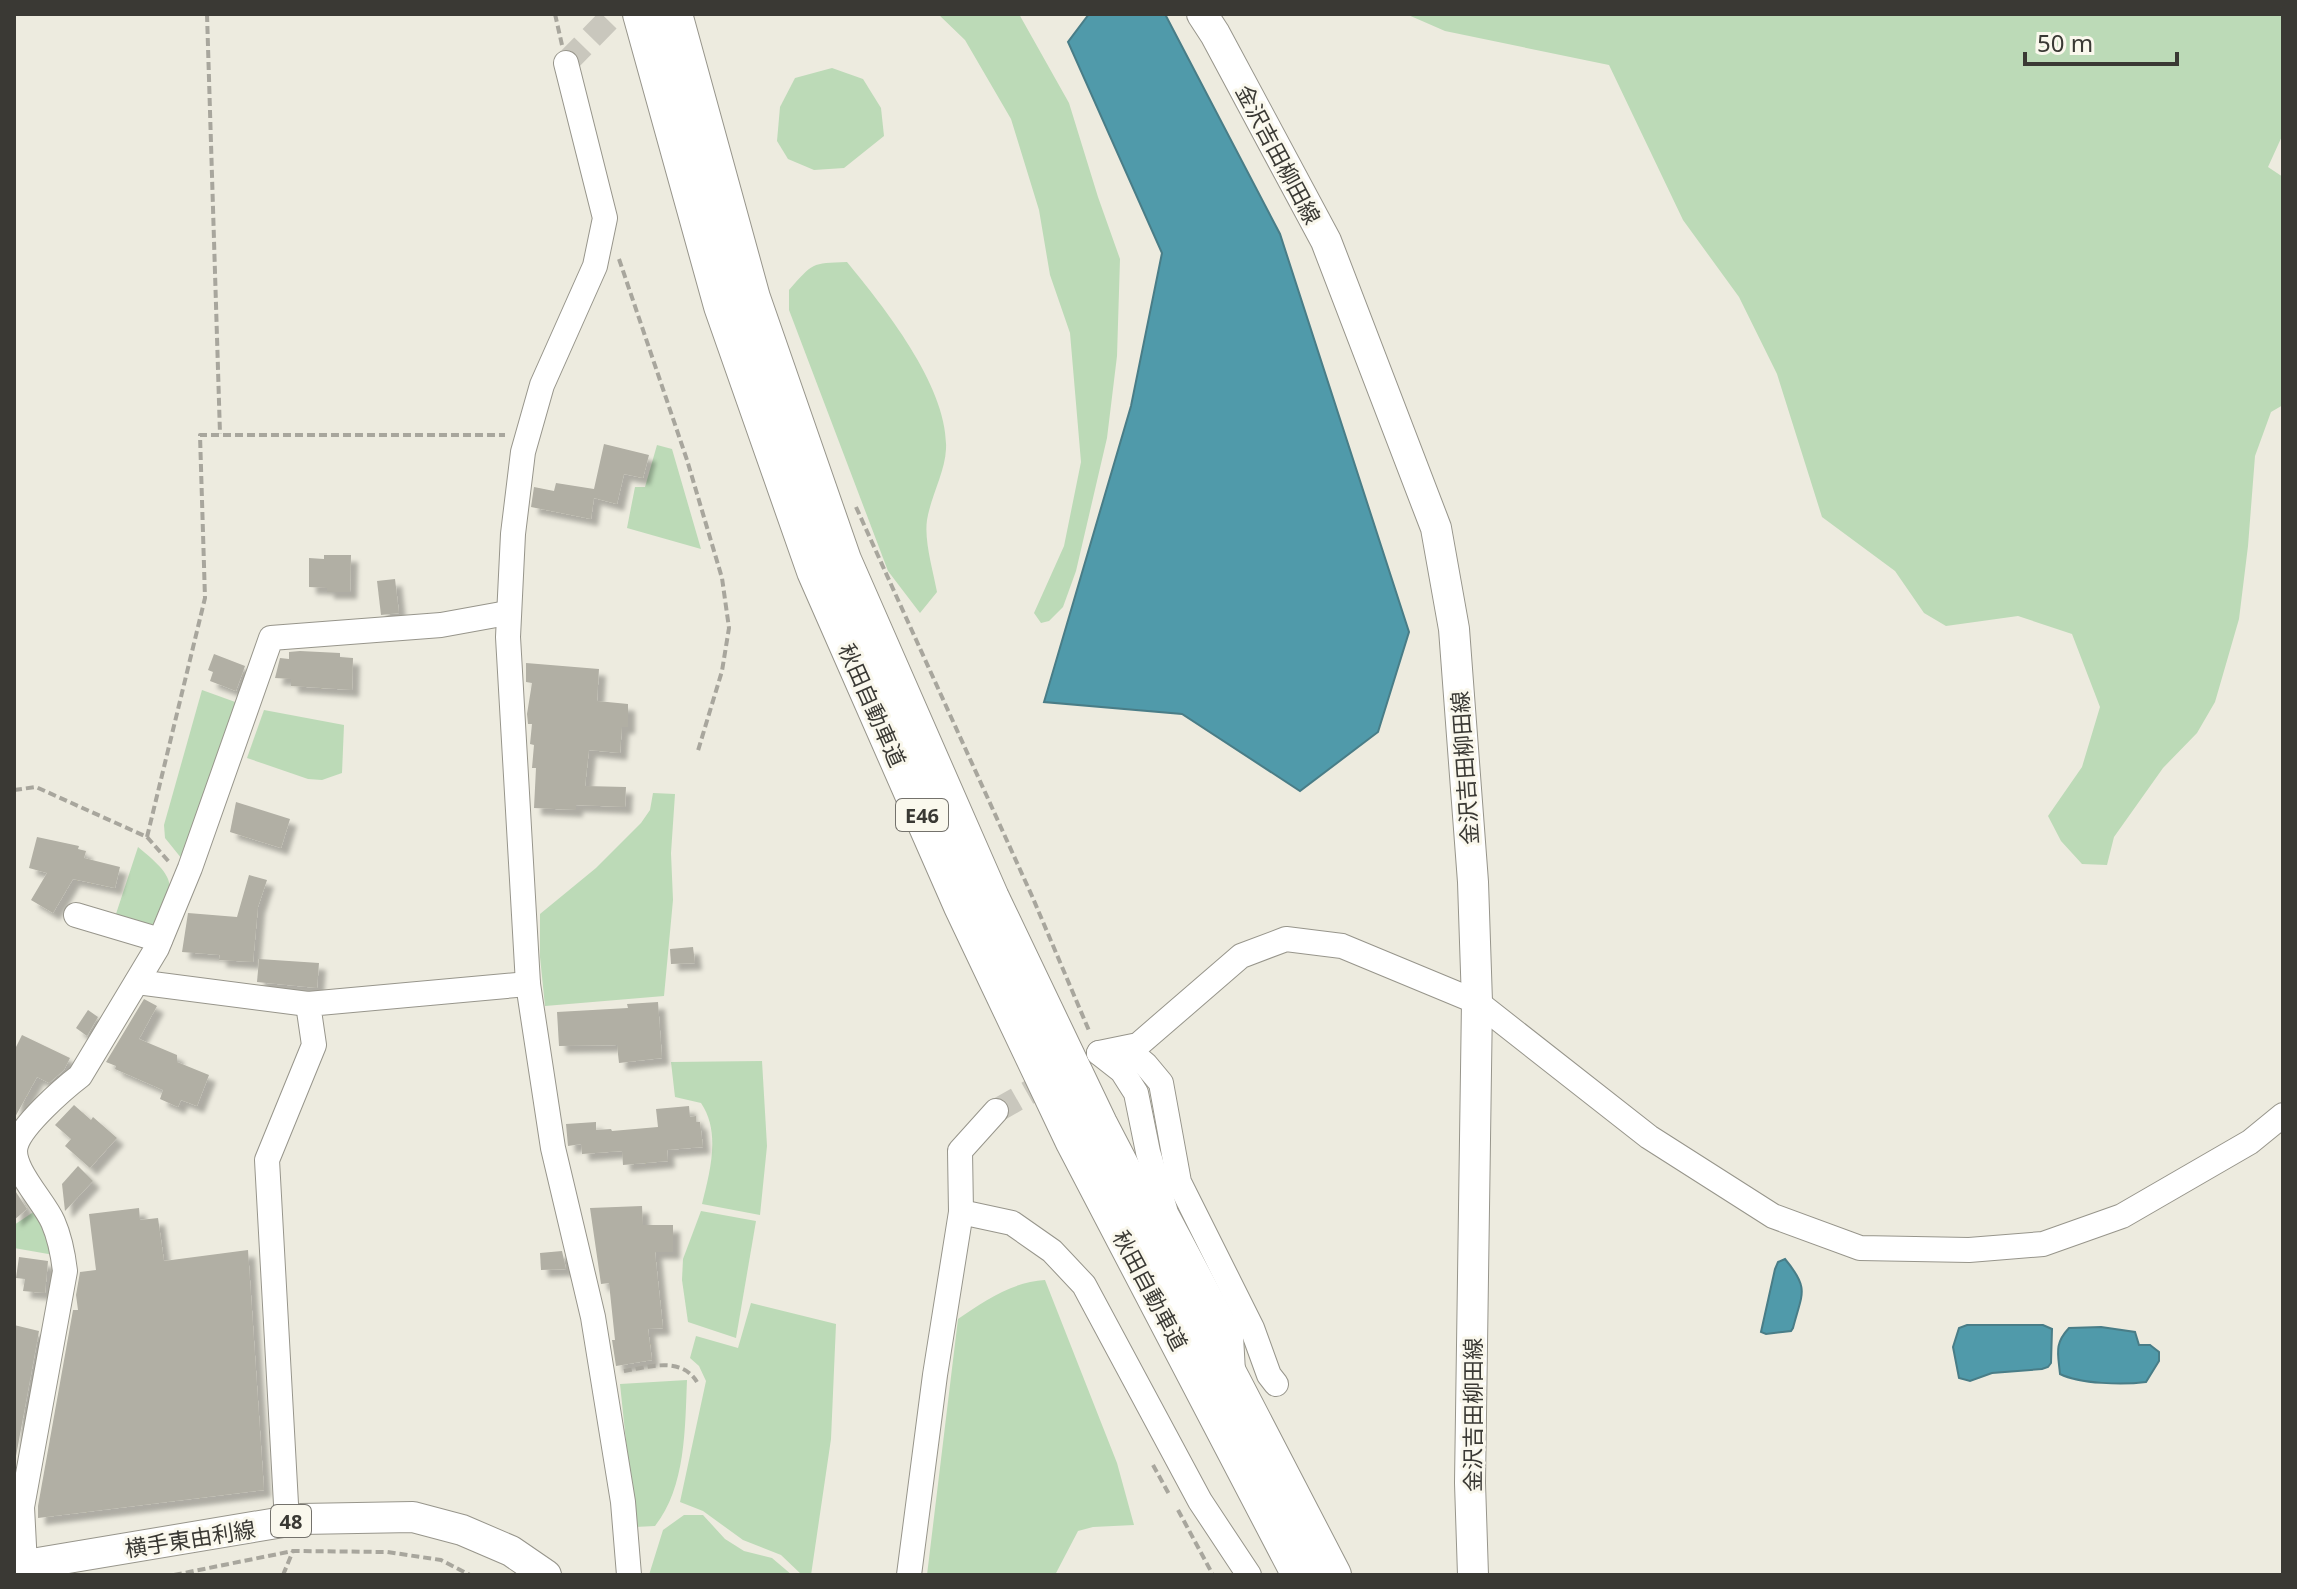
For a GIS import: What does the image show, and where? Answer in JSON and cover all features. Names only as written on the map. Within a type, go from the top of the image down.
[{"type":"highway","name":"秋田自動車道","points":[[641,14],[722,306],[815,571],[962,906],[1074,1142],[1300,1575]]},
{"type":"highway","name":"秋田自動車道","points":[[674,14],[752,298],[843,560],[991,898],[1099,1124],[1333,1575]]},
{"type":"main road","name":"金沢吉田柳田線","points":[[1202,14],[1326,241],[1436,528],[1454,629],[1473,882],[1477,1002],[1470,1483],[1473,1575]]},
{"type":"main road","name":"横手東由利線","points":[[20,1566],[287,1522],[413,1517],[462,1530],[511,1551],[546,1575]]},
{"type":"street","points":[[566,63],[605,218],[595,266],[542,385],[527,435],[513,534],[507,613],[528,984],[553,1148],[593,1317],[623,1502],[629,1575]]},
{"type":"street","points":[[20,1566],[22,1507],[65,1271],[62,1247],[53,1222],[18,1164],[15,1147],[60,1091],[80,1076],[160,940],[185,879],[271,638],[441,625],[507,613]]},
{"type":"street","points":[[76,915],[160,940]]},
{"type":"street","points":[[1099,1053],[1138,1045],[1241,956],[1286,939],[1342,946],[1477,1002],[1662,1145],[1773,1216],[1860,1248],[1969,1250],[2043,1244],[2122,1216],[2250,1142],[2283,1115]]},
{"type":"street","points":[[137,982],[308,1004],[528,984]]},
{"type":"street","points":[[287,1522],[267,1160],[314,1045],[308,1004]]},
{"type":"street","points":[[1126,1048],[1161,1083],[1179,1182],[1252,1328],[1269,1375],[1276,1384]]},
{"type":"street","points":[[1099,1053],[1122,1071],[1136,1093],[1148,1152],[1166,1213],[1231,1336],[1233,1383]]},
{"type":"street","points":[[909,1575],[935,1375],[961,1212],[960,1151],[996,1111]]},
{"type":"street","points":[[961,1212],[1012,1223],[1052,1251],[1084,1285],[1200,1501],[1249,1575]]},
{"type":"path","points":[[207,14],[220,434]]},
{"type":"path","points":[[555,14],[566,63]]},
{"type":"path","points":[[605,218],[687,460],[722,578],[729,628],[722,671],[697,754]]},
{"type":"path","points":[[147,837],[205,598],[200,435],[527,435]]},
{"type":"path","points":[[853,500],[1032,896],[1099,1053]]},
{"type":"path","points":[[14,790],[36,787],[147,837],[185,879]]},
{"type":"path","points":[[602,1374],[669,1364],[686,1370],[697,1382]]},
{"type":"path","points":[[174,1575],[293,1551],[387,1552],[441,1560],[470,1575]]},
{"type":"green space","points":[[938,14],[1019,14],[1069,103],[1120,259],[1117,356],[1107,438],[1076,571],[1063,607],[1049,621],[1041,623],[1034,613],[1064,546],[1081,462],[1070,333],[1050,275],[1039,210],[1011,119],[965,40]]},
{"type":"green space","points":[[1406,14],[2281,14],[2283,134],[2268,167],[2283,177],[2283,405],[2271,412],[2255,456],[2239,619],[2215,702],[2197,733],[2163,768],[2114,837],[2107,865],[2082,864],[2061,841],[2048,816],[2082,767],[2100,707],[2072,634],[2018,616],[1946,626],[1924,613],[1895,571],[1822,517],[1777,374],[1739,297],[1683,220],[1609,65],[1445,31]]},
{"type":"green space","points":[[832,68],[863,79],[881,108],[884,136],[844,168],[814,170],[788,159],[777,141],[780,107],[795,78]]},
{"type":"green space","points":[[847,262],[912,350],[937,400],[944,425],[945,458],[926,528],[937,592],[920,613],[888,571],[789,310],[789,290],[808,270],[819,264]]},
{"type":"green space","points":[[657,445],[672,449],[701,549],[627,528],[635,487],[645,487]]},
{"type":"green space","points":[[202,690],[238,703],[182,859],[165,838],[164,825]]},
{"type":"green space","points":[[264,710],[344,725],[342,773],[322,780],[308,779],[247,758]]},
{"type":"green space","points":[[653,793],[675,794],[671,853],[673,900],[664,996],[545,1006],[540,914],[596,868],[641,823],[650,810]]},
{"type":"green space","points":[[138,847],[161,869],[170,886],[155,934],[114,920]]},
{"type":"green space","points":[[762,1061],[767,1146],[760,1215],[702,1204],[712,1152],[711,1127],[701,1103],[675,1097],[671,1062]]},
{"type":"green space","points":[[38,1209],[54,1255],[14,1248],[14,1225]]},
{"type":"green space","points":[[701,1211],[756,1221],[736,1338],[688,1322],[682,1280],[683,1259]]},
{"type":"green space","points":[[1045,1280],[1117,1463],[1134,1525],[1078,1531],[1055,1575],[927,1575],[958,1319],[1010,1288]]},
{"type":"green space","points":[[751,1303],[836,1324],[831,1439],[811,1575],[802,1575],[781,1555],[743,1540],[703,1511],[680,1502],[706,1381],[699,1366],[690,1358],[696,1336],[738,1348]]},
{"type":"green space","points":[[687,1380],[682,1456],[673,1493],[655,1526],[635,1527],[620,1384]]},
{"type":"green space","points":[[684,1515],[703,1515],[725,1539],[744,1551],[772,1558],[792,1575],[649,1575],[663,1530]]},
{"type":"water","points":[[1089,14],[1165,14],[1280,234],[1409,632],[1378,732],[1300,791],[1182,714],[1044,702],[1131,406],[1162,253],[1068,42]]},
{"type":"water","points":[[1785,1259],[1801,1285],[1799,1307],[1791,1331],[1766,1334],[1761,1332],[1775,1269],[1778,1262]]},
{"type":"water","points":[[1967,1325],[2043,1325],[2052,1329],[2051,1363],[2042,1369],[1992,1373],[1970,1381],[1959,1378],[1953,1347],[1959,1328]]},
{"type":"water","points":[[2101,1327],[2135,1332],[2139,1345],[2150,1345],[2159,1352],[2159,1361],[2146,1382],[2102,1383],[2060,1374],[2059,1344],[2069,1328]]},
{"type":"building","points":[[604,444],[649,455],[643,478],[624,474],[617,504],[594,498],[591,519],[531,507],[534,487],[554,491],[556,483],[594,489]]},
{"type":"building","points":[[324,555],[351,555],[350,592],[327,592],[327,588],[309,587],[309,558],[324,559]]},
{"type":"building","points":[[395,579],[399,613],[381,615],[377,581]]},
{"type":"building","points":[[289,652],[340,653],[340,657],[353,658],[352,690],[291,686],[291,679],[275,678],[280,658],[289,659]]},
{"type":"building","points":[[214,654],[245,666],[236,691],[210,681],[213,672],[208,670]]},
{"type":"building","points":[[526,663],[599,669],[597,701],[628,704],[628,727],[622,727],[620,753],[589,750],[585,786],[626,787],[625,807],[576,805],[576,810],[534,808],[536,768],[532,768],[534,745],[530,744],[532,724],[528,724],[527,714],[532,683],[526,682]]},
{"type":"building","points":[[236,802],[290,819],[281,848],[230,832]]},
{"type":"building","points":[[37,837],[79,846],[78,849],[86,851],[84,858],[120,867],[115,888],[73,879],[53,913],[31,900],[47,873],[29,868]]},
{"type":"building","points":[[249,875],[267,880],[258,907],[253,962],[219,960],[220,955],[182,952],[188,913],[237,917]]},
{"type":"building","points":[[693,947],[695,963],[671,964],[670,949]]},
{"type":"building","points":[[259,959],[319,963],[317,988],[257,982]]},
{"type":"building","points":[[144,999],[157,1006],[139,1039],[177,1055],[177,1062],[209,1075],[197,1106],[181,1100],[178,1107],[160,1099],[163,1090],[106,1062]]},
{"type":"building","points":[[658,1002],[662,1058],[619,1063],[617,1045],[559,1046],[557,1012],[628,1008],[627,1004]]},
{"type":"building","points":[[88,1010],[98,1017],[87,1036],[76,1028]]},
{"type":"building","points":[[22,1035],[70,1058],[64,1070],[49,1083],[37,1077],[14,1119],[14,1051]]},
{"type":"building","points":[[74,1105],[117,1138],[90,1168],[65,1146],[71,1139],[55,1125]]},
{"type":"building","points":[[689,1106],[690,1117],[696,1116],[696,1122],[700,1122],[703,1147],[667,1150],[668,1161],[623,1165],[622,1151],[582,1154],[581,1144],[568,1146],[566,1124],[596,1122],[596,1130],[612,1131],[658,1127],[656,1109]]},
{"type":"building","points":[[78,1166],[93,1181],[65,1211],[62,1184]]},
{"type":"building","points":[[14,1189],[27,1209],[14,1220]]},
{"type":"building","points":[[642,1206],[643,1225],[673,1225],[673,1252],[655,1252],[663,1328],[648,1329],[652,1360],[616,1366],[609,1283],[601,1284],[590,1208]]},
{"type":"building","points":[[139,1208],[140,1220],[158,1218],[164,1261],[248,1250],[264,1490],[38,1518],[73,1310],[78,1310],[76,1295],[80,1272],[96,1270],[89,1214]]},
{"type":"building","points":[[562,1251],[566,1269],[541,1270],[540,1253]]},
{"type":"building","points":[[19,1257],[48,1261],[45,1293],[23,1291],[25,1279],[16,1278]]},
{"type":"building","points":[[14,1325],[39,1331],[14,1467]]},
{"type":"tunnel","points":[[566,63],[614,14]]},
{"type":"tunnel","points":[[996,1111],[1056,1077]]}]
